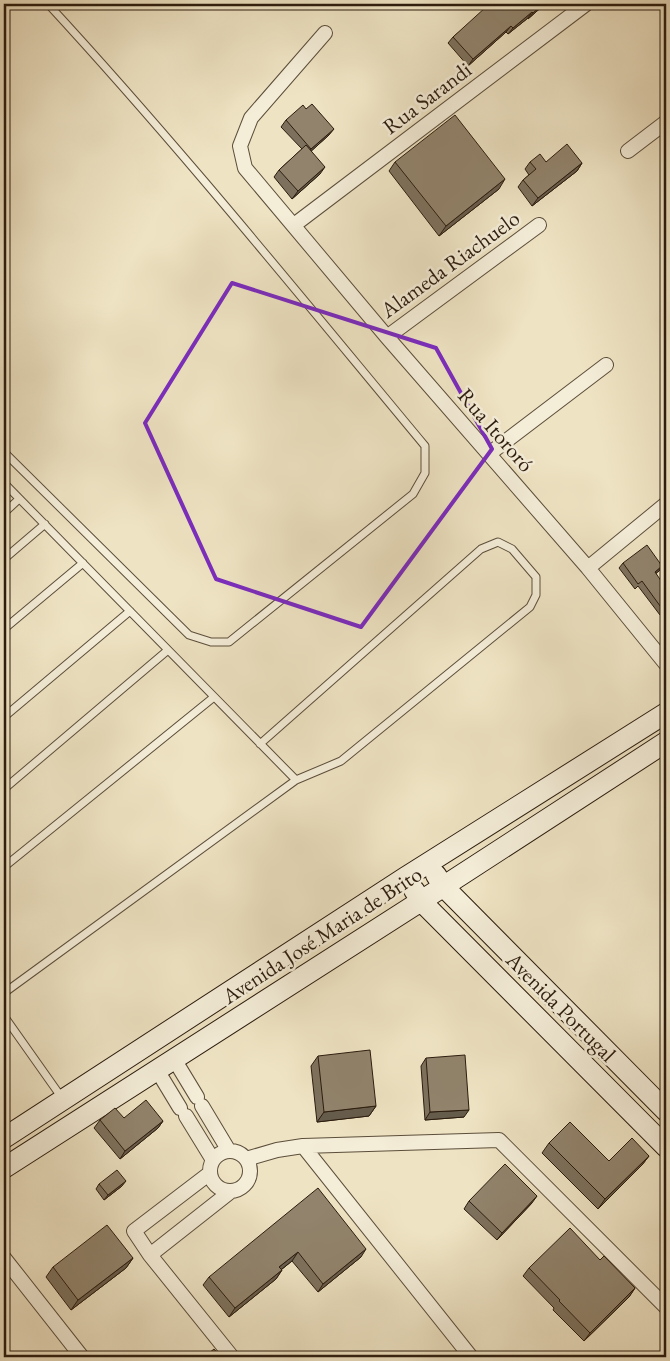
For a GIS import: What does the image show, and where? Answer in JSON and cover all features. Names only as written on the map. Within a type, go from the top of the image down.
[{"type":"main road","name":"Avenida José Maria de Brito","points":[[4,1138],[406,877],[666,713]]},
{"type":"main road","name":"Avenida José Maria de Brito","points":[[4,1168],[666,742]]},
{"type":"main road","name":"Avenida Portugal","points":[[429,864],[442,886],[666,1111]]},
{"type":"main road","name":"Avenida Portugal","points":[[406,877],[421,901],[666,1148]]},
{"type":"street","name":"Rua Sarandi","points":[[294,225],[586,4]]},
{"type":"street","name":"Rua Itororó","points":[[325,33],[251,118],[240,146],[245,168],[387,337],[588,568],[666,664]]},
{"type":"street","points":[[628,151],[666,122]]},
{"type":"street","name":"Alameda Riachuelo","points":[[387,337],[538,225]]},
{"type":"street","points":[[489,454],[606,365]]},
{"type":"street","points":[[588,568],[666,504]]},
{"type":"street","points":[[174,1059],[229,1151]]},
{"type":"street","points":[[156,1070],[185,1115],[211,1166],[211,1179],[214,1184],[224,1191],[230,1192]]},
{"type":"street","points":[[185,1115],[202,1105]]},
{"type":"street","points":[[246,1159],[277,1150],[303,1146],[499,1140],[666,1307]]},
{"type":"street","points":[[303,1146],[472,1357]]},
{"type":"street","points":[[150,1255],[230,1192],[242,1188],[249,1177],[249,1165],[242,1154],[229,1151],[217,1155],[211,1166],[134,1231],[150,1255],[232,1357]]},
{"type":"street","points":[[4,1258],[82,1357]]},
{"type":"lane","points":[[4,452],[189,635],[211,642],[228,642],[413,494],[425,473],[425,446],[153,121],[48,4]]},
{"type":"lane","points":[[4,483],[296,780]]},
{"type":"lane","points":[[4,513],[20,499]]},
{"type":"lane","points":[[4,559],[44,524]]},
{"type":"lane","points":[[4,993],[296,780],[341,761],[530,607],[536,595],[536,577],[512,549],[498,542],[481,549],[260,744]]},
{"type":"lane","points":[[4,630],[83,563]]},
{"type":"lane","points":[[4,717],[130,611]]},
{"type":"lane","points":[[4,789],[168,650]]},
{"type":"lane","points":[[4,867],[214,697]]},
{"type":"lane","points":[[4,1016],[62,1099]]},
{"type":"highlighted area","points":[[232,283],[436,348],[492,449],[361,627],[216,579],[145,423]]},
{"type":"building","points":[[493,4],[543,4],[513,28],[511,26],[473,59],[453,37],[486,7],[488,8]]},
{"type":"building","points":[[312,104],[334,129],[311,149],[286,120],[303,105],[306,109]]},
{"type":"building","points":[[455,115],[505,179],[446,226],[395,162]]},
{"type":"building","points":[[567,144],[582,163],[538,198],[523,180],[536,169],[530,162],[540,154],[546,162]]},
{"type":"building","points":[[306,145],[325,167],[298,191],[279,170]]},
{"type":"building","points":[[647,545],[662,566],[655,572],[666,588],[666,608],[663,610],[642,581],[638,584],[623,563]]},
{"type":"building","points":[[370,1050],[376,1106],[324,1112],[318,1056]]},
{"type":"building","points":[[465,1055],[469,1110],[430,1112],[426,1058]]},
{"type":"building","points":[[146,1100],[163,1121],[125,1151],[100,1120],[115,1108],[124,1118]]},
{"type":"building","points":[[570,1122],[609,1161],[632,1138],[649,1156],[605,1199],[549,1143]]},
{"type":"building","points":[[505,1164],[537,1196],[502,1233],[469,1201]]},
{"type":"building","points":[[117,1170],[126,1181],[108,1195],[99,1184]]},
{"type":"building","points":[[318,1188],[366,1249],[323,1284],[298,1252],[279,1267],[282,1270],[235,1308],[209,1277]]},
{"type":"building","points":[[107,1225],[133,1258],[78,1300],[53,1267]]},
{"type":"building","points":[[570,1228],[600,1260],[604,1256],[635,1288],[590,1333],[529,1268]]},
{"type":"building","points":[[214,1349],[221,1357],[204,1357]]}]
